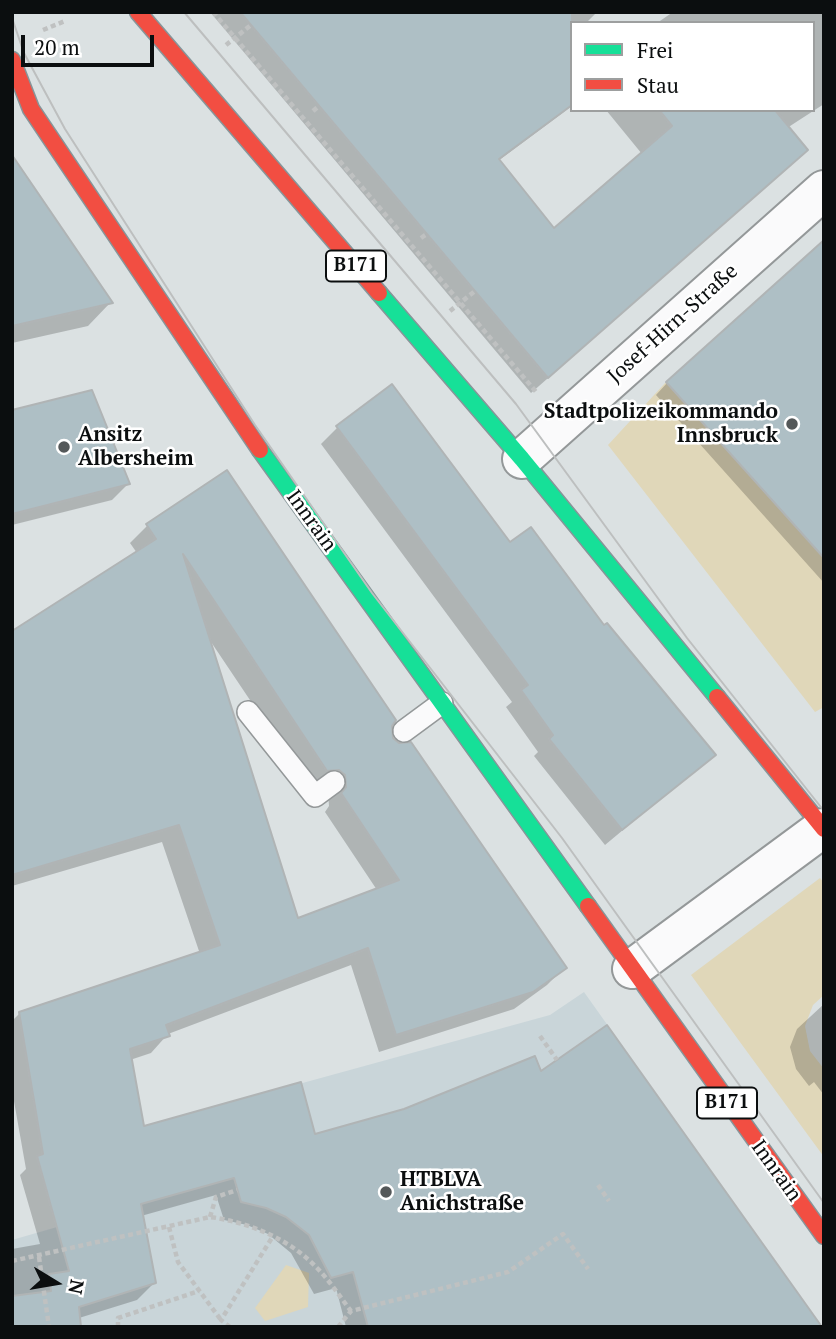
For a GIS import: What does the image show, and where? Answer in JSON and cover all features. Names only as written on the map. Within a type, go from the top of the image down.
[{"type":"main road","name":"B171","points":[[138,12],[522,459],[823,828]]},
{"type":"main road","name":"Innrain","points":[[12,60],[31,109],[84,193],[247,432],[824,1236]]},
{"type":"street","name":"Josef-Hirn-Straße","points":[[522,459],[824,190]]},
{"type":"street","points":[[632,969],[823,828]]},
{"type":"lane","points":[[404,731],[442,703]]},
{"type":"lane","points":[[248,712],[315,796],[334,782]]},
{"type":"path","points":[[213,12],[542,399]]},
{"type":"path","points":[[39,32],[65,22]]},
{"type":"path","points":[[226,46],[251,25]]},
{"type":"path","points":[[313,111],[319,106]]},
{"type":"path","points":[[421,238],[427,234]]},
{"type":"path","points":[[540,1036],[557,1060]]},
{"type":"path","points":[[598,1185],[609,1201]]},
{"type":"path","points":[[210,1217],[216,1197],[237,1190]]},
{"type":"path","points":[[12,1261],[210,1217],[239,1221],[273,1236],[316,1266],[351,1311]]},
{"type":"path","points":[[169,1227],[178,1262],[221,1320],[230,1327]]},
{"type":"path","points":[[338,1327],[351,1311],[508,1272],[563,1234],[588,1269]]},
{"type":"path","points":[[221,1320],[273,1236]]},
{"type":"path","points":[[39,1256],[48,1327]]},
{"type":"path","points":[[118,1327],[118,1318],[199,1291]]},
{"type":"shaded area","points":[[666,382],[824,558],[824,707],[815,712],[608,445]]},
{"type":"shaded area","points":[[820,878],[824,883],[824,995],[813,1005],[805,1026],[810,1051],[824,1069],[824,1157],[691,975]]},
{"type":"shaded area","name":"HTBLVA Anichstraße","points":[[584,992],[822,1327],[12,1327],[12,1240],[57,1227],[37,1156],[550,1015]]},
{"type":"shaded area","points":[[286,1265],[309,1273],[308,1307],[265,1321],[255,1308]]},
{"type":"building","points":[[240,12],[572,12],[570,106],[499,159],[554,228],[672,126],[661,112],[777,112],[808,150],[548,378]]},
{"type":"building","points":[[12,155],[113,303],[12,326]]},
{"type":"building","points":[[824,240],[824,558],[666,382]]},
{"type":"building","points":[[392,384],[510,542],[531,527],[604,625],[607,623],[716,755],[622,830],[549,739],[553,735],[521,690],[528,685],[336,426]]},
{"type":"building","name":"Ansitz Albersheim","points":[[92,390],[130,484],[12,514],[12,410]]},
{"type":"building","points":[[227,470],[396,720],[392,726],[393,738],[399,743],[411,742],[567,968],[533,992],[396,1035],[368,948],[166,1025],[170,1036],[130,1049],[144,1126],[301,1082],[315,1134],[404,1109],[535,1056],[541,1071],[607,1025],[822,1327],[368,1327],[353,1272],[331,1278],[309,1235],[286,1217],[266,1208],[241,1202],[234,1178],[141,1204],[156,1283],[79,1307],[81,1327],[12,1327],[12,1296],[51,1291],[49,1274],[69,1271],[37,1156],[43,1154],[19,1012],[220,945],[179,825],[12,875],[12,631],[156,539],[146,524]],"holes":[[[183,554],[327,771],[339,770],[345,775],[346,787],[341,793],[399,880],[298,918]]]},
{"type":"tram line","points":[[184,12],[516,404],[687,638],[824,811]]},
{"type":"tram line","points":[[12,18],[24,53],[65,129],[255,425],[372,593],[562,838],[824,1203]]},
{"type":"traffic: fast","points":[[379,293],[522,459],[717,697]]},
{"type":"traffic: fast","points":[[260,450],[588,906]]},
{"type":"traffic: jam","points":[[138,12],[379,293]]},
{"type":"traffic: jam","points":[[12,60],[31,109],[260,450]]},
{"type":"traffic: jam","points":[[717,697],[824,829]]},
{"type":"traffic: jam","points":[[588,906],[824,1236]]},
{"type":"place","name":"Stadtpolizeikommando Innsbruck","points":[[792,424]]},
{"type":"place","name":"Ansitz Albersheim","points":[[64,447]]},
{"type":"place","name":"HTBLVA Anichstraße","points":[[386,1192]]}]
